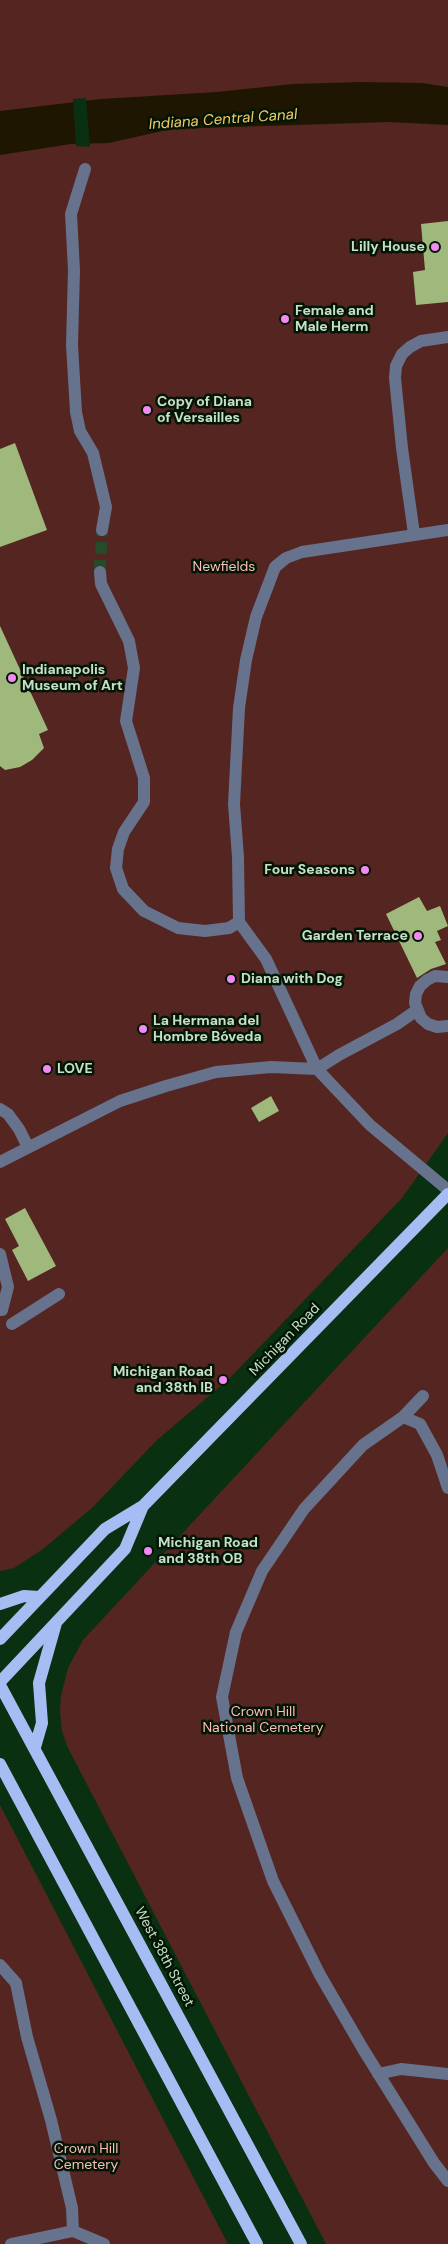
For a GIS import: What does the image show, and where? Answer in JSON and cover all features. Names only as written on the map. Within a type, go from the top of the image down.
[{"type":"main road","name":"Michigan Road","points":[[0,1639],[105,1529],[143,1506],[448,1194]]},
{"type":"main road","name":"Michigan Road","points":[[0,1683],[125,1549],[143,1506]]},
{"type":"main road","points":[[0,1604],[24,1596],[39,1597]]},
{"type":"main road","points":[[35,1747],[42,1723],[40,1682],[56,1623]]},
{"type":"main road","name":"West 38th Street","points":[[0,1683],[301,2244]]},
{"type":"main road","points":[[0,1764],[257,2244]]},
{"type":"lane","points":[[85,169],[71,214],[74,270],[73,353],[78,422],[80,431],[93,453],[106,507],[102,530]]},
{"type":"lane","points":[[414,534],[402,448],[395,378],[396,366],[402,354],[410,347],[421,341],[448,337]]},
{"type":"lane","points":[[448,530],[302,552],[286,558],[275,567],[256,617],[246,660],[239,708],[234,804],[238,856],[239,922],[266,959],[317,1069],[370,1125],[448,1190]]},
{"type":"lane","points":[[100,572],[101,584],[129,640],[134,668],[126,721],[144,778],[144,802],[124,832],[118,849],[116,868],[123,889],[144,911],[178,928],[205,932],[229,928],[239,922]]},
{"type":"lane","points":[[448,977],[435,976],[420,986],[416,994],[417,1010],[422,1018],[428,1024],[437,1027],[448,1026]]},
{"type":"lane","points":[[0,1162],[120,1101],[195,1078],[216,1072],[271,1067],[317,1069],[397,1024],[417,1010]]},
{"type":"lane","points":[[0,1108],[8,1114],[19,1129],[28,1147]]},
{"type":"lane","points":[[0,1254],[8,1287],[2,1310],[0,1310]]},
{"type":"lane","points":[[12,1324],[59,1294]]},
{"type":"lane","points":[[423,1396],[403,1417],[363,1445],[311,1502],[262,1571],[236,1632],[222,1697],[237,1778],[273,1881],[320,1975],[378,2074],[434,2163],[448,2181]]},
{"type":"lane","points":[[403,1417],[420,1424],[437,1454],[448,1488]]},
{"type":"lane","points":[[0,1965],[16,1982],[27,2037],[51,2120],[70,2199],[72,2231]]},
{"type":"lane","points":[[378,2074],[401,2069],[448,2074]]},
{"type":"lane","points":[[11,2244],[72,2231],[104,2244]]},
{"type":"green space","name":"Newfields","points":[[0,0],[448,0],[448,1133],[402,1198],[229,1379],[157,1440],[93,1507],[43,1549],[14,1568],[0,1571]]},
{"type":"green space","name":"Crown Hill National Cemetery","points":[[448,1248],[448,2244],[326,2244],[68,1748],[62,1731],[61,1696],[68,1668],[83,1640]]},
{"type":"green space","name":"Crown Hill Cemetery","points":[[0,1805],[228,2244],[0,2244]]},
{"type":"water","name":"Indiana Central Canal","points":[[422,83],[448,87],[448,125],[389,122],[171,129],[109,143],[71,144],[0,155],[0,111],[101,99],[217,92],[293,84]]},
{"type":"pier","points":[[86,98],[90,147],[76,146],[73,99]]},
{"type":"building","name":"Lilly House","points":[[448,221],[448,302],[416,305],[413,272],[425,270],[421,224]]},
{"type":"building","points":[[15,443],[47,530],[0,547],[0,449]]},
{"type":"building","name":"Indianapolis Museum of Art","points":[[0,626],[48,730],[39,734],[44,748],[32,760],[20,767],[5,770],[0,766]]},
{"type":"building","name":"Garden Terrace","points":[[419,897],[427,911],[440,906],[448,926],[437,931],[441,940],[435,942],[446,964],[431,969],[417,978],[386,914]]},
{"type":"building","points":[[271,1096],[279,1111],[259,1122],[251,1108]]},
{"type":"building","points":[[25,1208],[56,1266],[28,1281],[12,1250],[19,1246],[5,1219]]},
{"type":"tunnel","points":[[100,572],[102,530]]},
{"type":"place","name":"Lilly House","points":[[435,247]]},
{"type":"place","name":"Female and Male Herm","points":[[285,319]]},
{"type":"place","name":"Copy of Diana of Versailles","points":[[147,410]]},
{"type":"place","name":"Indianapolis Museum of Art","points":[[12,678]]},
{"type":"place","name":"Four Seasons","points":[[365,870]]},
{"type":"place","name":"Garden Terrace","points":[[418,936]]},
{"type":"place","name":"Diana with Dog","points":[[231,979]]},
{"type":"place","name":"La Hermana del Hombre Bóveda","points":[[143,1029]]},
{"type":"place","name":"LOVE","points":[[47,1069]]},
{"type":"place","name":"Michigan Road and 38th IB","points":[[223,1380]]},
{"type":"place","name":"Michigan Road and 38th OB","points":[[148,1551]]}]
